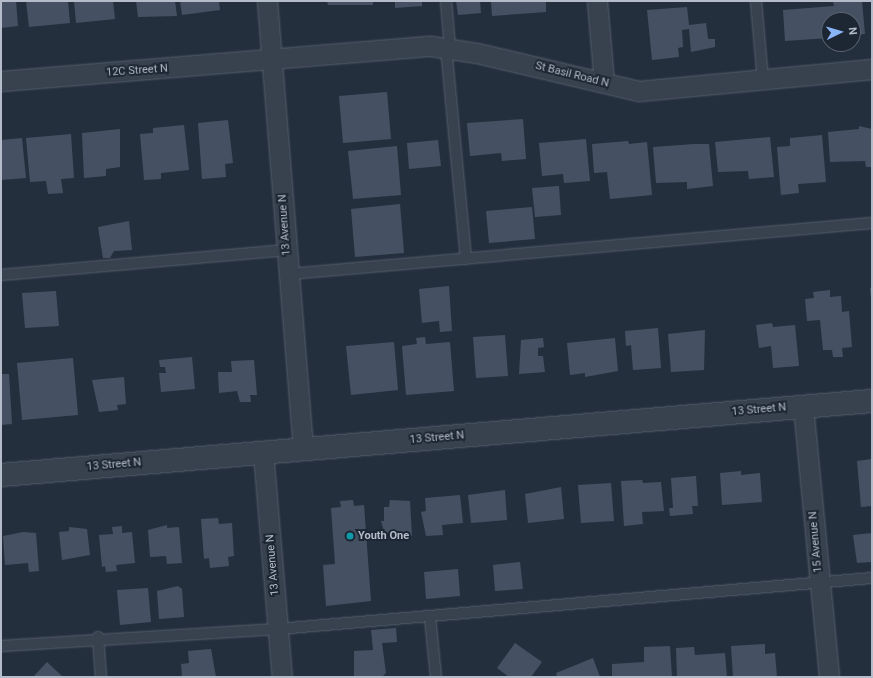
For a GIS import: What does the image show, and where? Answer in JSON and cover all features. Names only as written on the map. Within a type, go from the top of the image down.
[{"type":"street","name":"13 Avenue N","points":[[267,1],[303,449]]},
{"type":"street","points":[[597,1],[604,82]]},
{"type":"street","name":"St Basil Road N","points":[[272,60],[448,48],[639,91],[763,81],[872,69]]},
{"type":"street","name":"12C Street N","points":[[1,81],[272,60]]},
{"type":"street","name":"13 Street N","points":[[1,475],[872,401]]},
{"type":"street","name":"15 Avenue N","points":[[803,406],[829,677]]},
{"type":"street","name":"13 Avenue N","points":[[263,452],[282,677]]},
{"type":"lane","points":[[446,1],[448,48],[466,259]]},
{"type":"lane","points":[[756,1],[763,81]]},
{"type":"lane","points":[[289,274],[872,223]]},
{"type":"lane","points":[[1,275],[287,250]]},
{"type":"lane","points":[[1,646],[98,637],[278,629],[872,578]]},
{"type":"lane","points":[[430,617],[436,677]]},
{"type":"lane","points":[[98,637],[101,677]]},
{"type":"building","points":[[1,1],[16,1],[18,26],[1,28]]},
{"type":"building","points":[[26,1],[68,1],[70,23],[29,27]]},
{"type":"building","points":[[74,1],[113,1],[115,19],[76,23]]},
{"type":"building","points":[[136,1],[175,1],[177,16],[138,17]]},
{"type":"building","points":[[180,1],[219,1],[220,10],[182,15]]},
{"type":"building","points":[[327,1],[373,1],[373,5],[328,5]]},
{"type":"building","points":[[395,1],[422,1],[422,6],[395,8]]},
{"type":"building","points":[[456,1],[480,1],[481,13],[458,15]]},
{"type":"building","points":[[491,1],[546,1],[546,12],[492,16]]},
{"type":"building","points":[[833,1],[862,1],[865,34],[861,34],[861,12],[821,12],[821,39],[785,41],[783,10],[834,6]]},
{"type":"building","points":[[687,7],[689,25],[706,23],[708,39],[715,39],[715,47],[691,52],[689,29],[682,30],[683,47],[678,48],[679,57],[652,60],[647,10]]},
{"type":"building","points":[[387,92],[391,139],[343,143],[339,96]]},
{"type":"building","points":[[523,119],[526,159],[502,161],[501,153],[470,156],[467,123]]},
{"type":"building","points":[[228,120],[233,163],[225,164],[226,177],[202,179],[198,123]]},
{"type":"building","points":[[184,125],[189,170],[161,173],[161,179],[144,180],[140,134],[153,133],[153,128]]},
{"type":"building","points":[[859,126],[872,129],[872,167],[866,167],[865,161],[830,162],[828,132],[859,129]]},
{"type":"building","points":[[120,129],[120,167],[106,169],[106,176],[84,178],[82,133]]},
{"type":"building","points":[[71,134],[74,178],[61,179],[63,193],[48,194],[46,181],[30,182],[26,138]]},
{"type":"building","points":[[822,135],[826,182],[798,184],[799,193],[781,195],[777,147],[790,146],[790,138]]},
{"type":"building","points":[[770,137],[774,177],[749,179],[748,171],[718,172],[715,142]]},
{"type":"building","points":[[22,138],[26,178],[1,180],[1,140]]},
{"type":"building","points":[[586,139],[590,181],[564,183],[563,174],[542,176],[539,143]]},
{"type":"building","points":[[438,140],[441,166],[409,169],[407,143]]},
{"type":"building","points":[[628,141],[629,144],[647,142],[652,195],[610,199],[607,172],[594,173],[592,144]]},
{"type":"building","points":[[709,144],[713,186],[687,189],[687,182],[656,183],[653,147]]},
{"type":"building","points":[[397,146],[401,195],[353,199],[348,151]]},
{"type":"building","points":[[559,186],[561,215],[535,217],[532,188]]},
{"type":"building","points":[[400,204],[404,253],[355,257],[351,209]]},
{"type":"building","points":[[532,207],[535,239],[489,243],[486,211]]},
{"type":"building","points":[[129,221],[132,250],[114,251],[110,258],[103,258],[98,227]]},
{"type":"building","points":[[449,286],[452,331],[440,332],[439,321],[422,323],[419,289]]},
{"type":"building","points":[[870,288],[872,288],[872,299],[871,299]]},
{"type":"building","points":[[830,290],[830,297],[841,296],[842,312],[849,311],[852,347],[842,348],[843,357],[833,357],[832,350],[823,350],[820,320],[807,321],[805,299],[814,298],[813,292]]},
{"type":"building","points":[[56,291],[59,326],[25,328],[22,293]]},
{"type":"building","points":[[772,323],[773,327],[795,325],[799,366],[773,368],[771,346],[759,348],[756,325]]},
{"type":"building","points":[[658,328],[661,368],[633,370],[631,345],[626,346],[625,331]]},
{"type":"building","points":[[705,330],[704,370],[671,372],[668,334]]},
{"type":"building","points":[[505,335],[508,376],[476,378],[473,337]]},
{"type":"building","points":[[425,337],[426,344],[450,342],[454,391],[406,395],[402,346],[417,344],[416,338]]},
{"type":"building","points":[[543,338],[544,347],[538,348],[538,356],[543,356],[545,372],[519,374],[521,340]]},
{"type":"building","points":[[615,338],[618,371],[585,377],[585,373],[570,375],[567,343]]},
{"type":"building","points":[[394,342],[398,390],[351,395],[346,346]]},
{"type":"building","points":[[192,357],[195,389],[161,392],[159,373],[166,373],[165,367],[160,367],[159,360]]},
{"type":"building","points":[[73,358],[78,415],[22,420],[17,363]]},
{"type":"building","points":[[254,360],[257,395],[250,395],[251,402],[240,402],[237,391],[219,393],[218,372],[232,372],[231,361]]},
{"type":"building","points":[[1,374],[9,374],[12,424],[1,425]]},
{"type":"building","points":[[124,377],[126,404],[117,405],[118,410],[99,412],[92,380]]},
{"type":"building","points":[[872,459],[872,506],[861,507],[857,461]]},
{"type":"building","points":[[741,471],[741,475],[760,473],[762,502],[722,505],[720,473]]},
{"type":"building","points":[[696,476],[698,506],[692,506],[693,514],[670,516],[669,508],[673,508],[671,478]]},
{"type":"building","points":[[642,480],[643,483],[661,482],[664,511],[642,512],[643,524],[624,526],[621,481]]},
{"type":"building","points":[[611,483],[614,521],[581,523],[578,485]]},
{"type":"building","points":[[561,487],[564,519],[528,523],[525,494]]},
{"type":"building","points":[[505,490],[507,520],[471,523],[468,495]]},
{"type":"building","points":[[460,495],[463,523],[442,525],[443,535],[426,536],[421,512],[426,511],[425,498]]},
{"type":"building","name":"Youth One","points":[[353,500],[354,506],[364,505],[371,601],[326,606],[323,565],[335,564],[331,508],[341,507],[340,501]]},
{"type":"building","points":[[390,500],[410,501],[412,536],[386,538],[381,521],[384,521],[384,507],[389,507]]},
{"type":"building","points":[[218,518],[219,524],[232,523],[234,556],[228,557],[229,566],[210,568],[209,558],[204,559],[201,519]]},
{"type":"building","points":[[167,525],[167,528],[179,527],[182,563],[167,564],[166,556],[150,557],[148,530]]},
{"type":"building","points":[[122,526],[122,533],[132,532],[135,563],[116,565],[117,571],[106,572],[105,566],[102,567],[99,535],[113,534],[112,527]]},
{"type":"building","points":[[69,527],[87,529],[90,555],[62,560],[59,532],[69,531]]},
{"type":"building","points":[[23,532],[36,533],[39,571],[29,572],[28,563],[5,565],[3,536]]},
{"type":"building","points":[[872,533],[872,562],[857,563],[853,535]]},
{"type":"building","points":[[520,562],[523,589],[495,591],[493,565]]},
{"type":"building","points":[[458,569],[460,596],[426,599],[424,572]]},
{"type":"building","points":[[178,586],[182,589],[184,617],[159,619],[157,591]]},
{"type":"building","points":[[148,588],[151,622],[120,625],[117,590]]},
{"type":"building","points":[[396,628],[397,642],[382,643],[386,673],[382,677],[354,677],[354,651],[373,650],[371,630]]},
{"type":"building","points":[[515,643],[542,662],[531,677],[509,677],[497,668]]},
{"type":"building","points":[[765,644],[765,654],[775,653],[777,677],[733,677],[731,646]]},
{"type":"building","points":[[670,646],[672,677],[612,677],[612,664],[644,662],[644,647]]},
{"type":"building","points":[[694,647],[695,655],[725,653],[727,677],[677,677],[676,648]]},
{"type":"building","points":[[211,649],[216,677],[182,677],[181,664],[189,663],[188,651]]},
{"type":"building","points":[[593,658],[600,677],[557,677],[556,673]]},
{"type":"building","points":[[47,662],[63,677],[33,677]]},
{"type":"place","name":"Youth One","points":[[350,536]]}]
